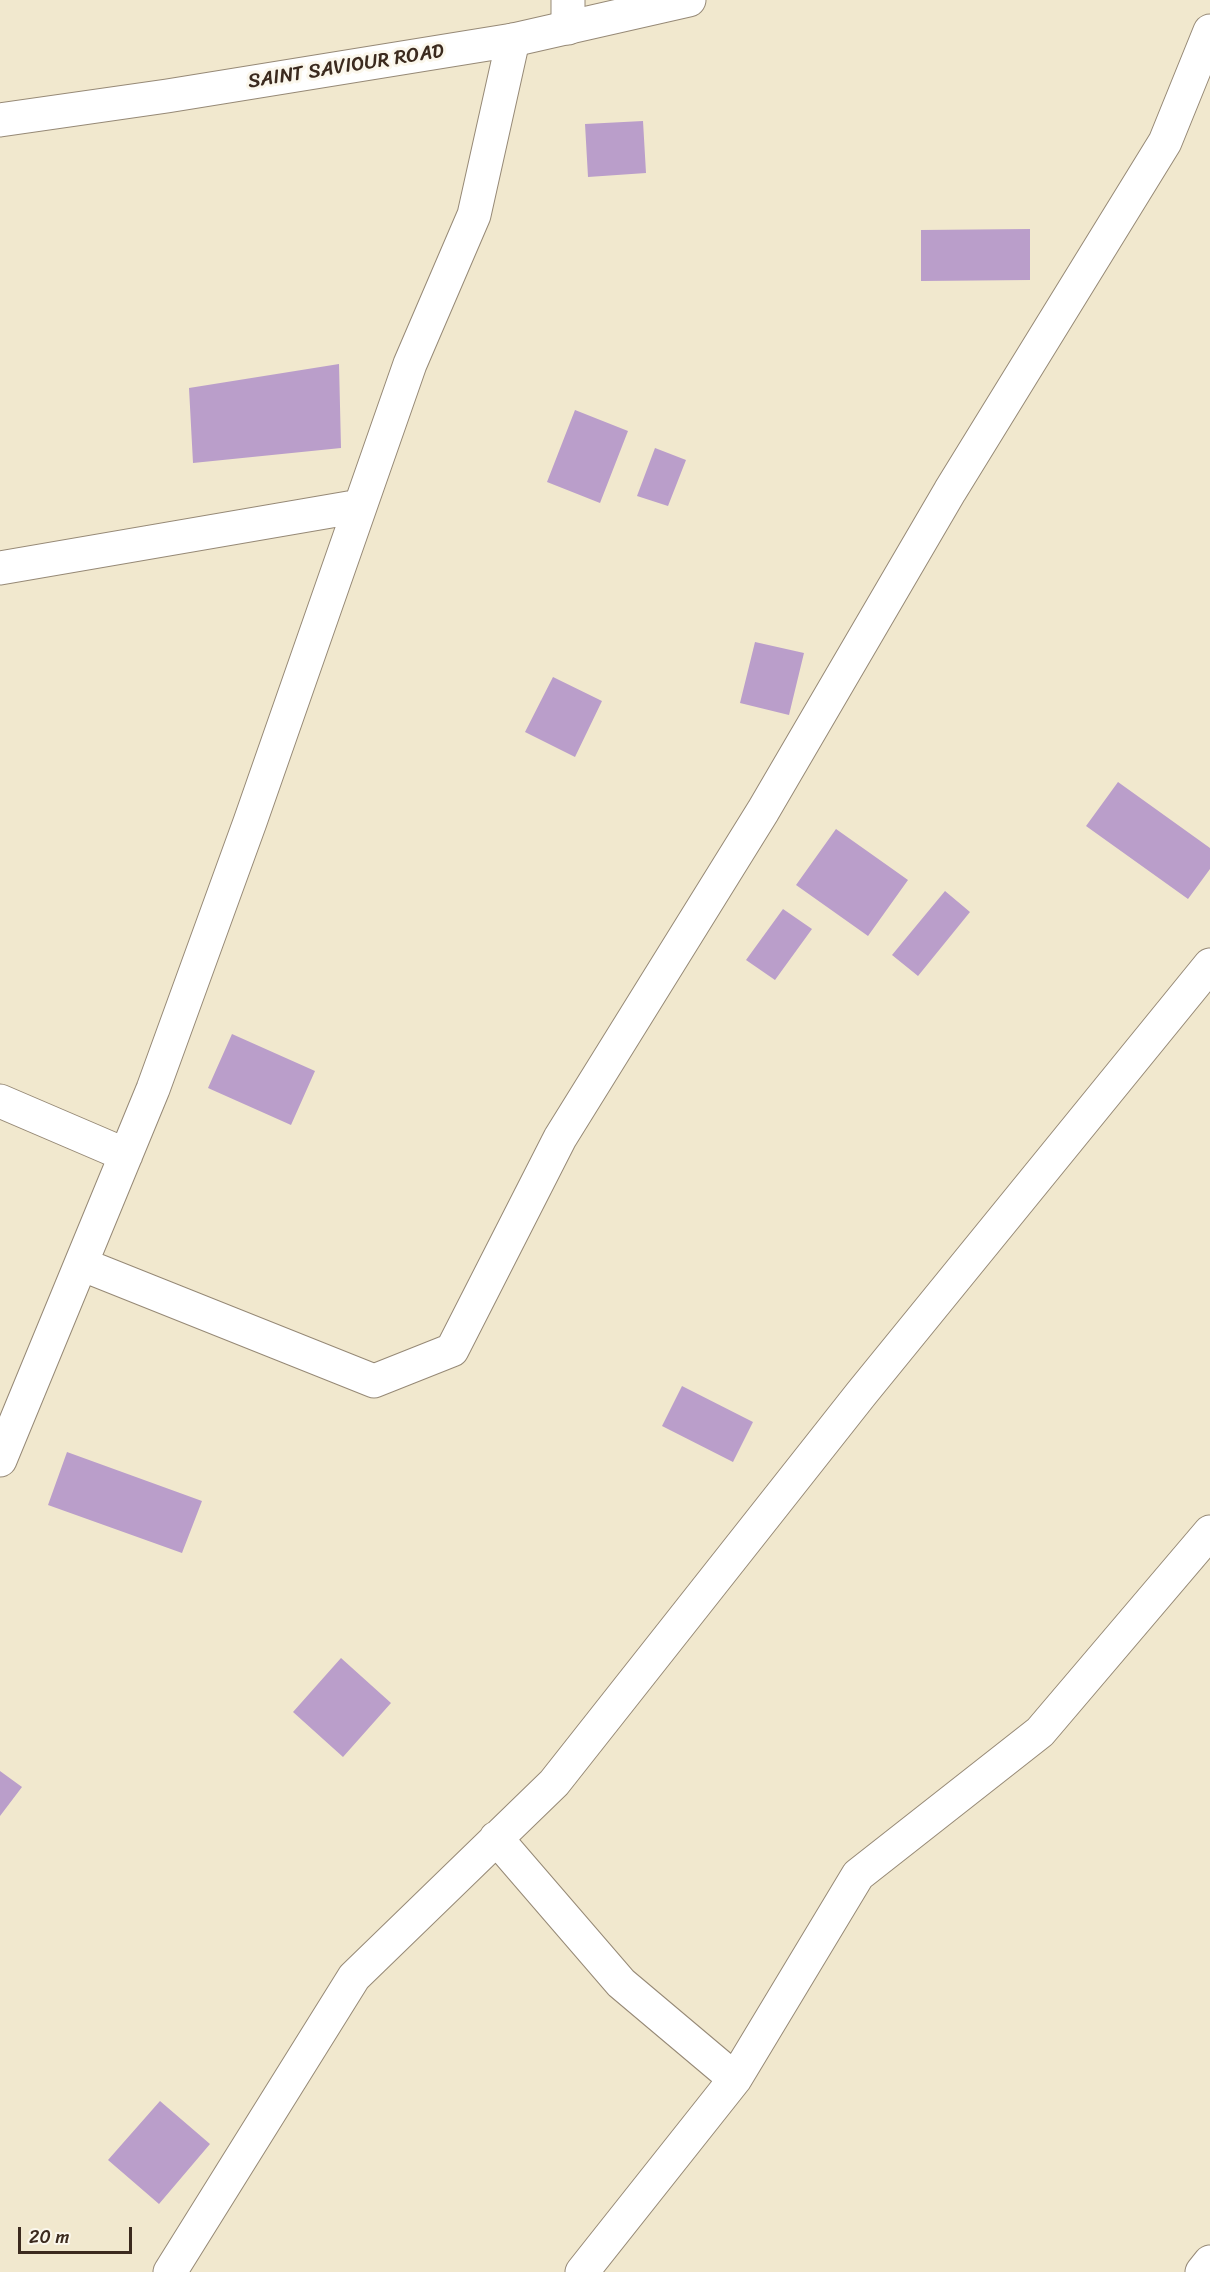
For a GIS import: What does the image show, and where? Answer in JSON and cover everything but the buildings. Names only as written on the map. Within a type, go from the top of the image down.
[{"type":"street","name":"SAINT SAVIOUR ROAD","points":[[0,120],[167,96],[513,40],[568,14],[689,0]]},
{"type":"street","points":[[81,1264],[374,1381],[452,1350],[560,1138],[763,811],[950,491],[1165,142],[1210,31]]},
{"type":"street","points":[[0,1460],[153,1089],[250,822],[410,364],[474,214],[513,40]]},
{"type":"street","points":[[0,568],[360,506]]},
{"type":"street","points":[[170,2272],[354,1977],[554,1783],[861,1394],[1210,965]]},
{"type":"street","points":[[0,1101],[126,1155]]},
{"type":"street","points":[[582,2272],[735,2079],[858,1875],[1040,1732],[1210,1532]]},
{"type":"street","points":[[496,1838],[621,1983],[735,2079]]},
{"type":"street","points":[[1202,2272],[1210,2262]]}]
